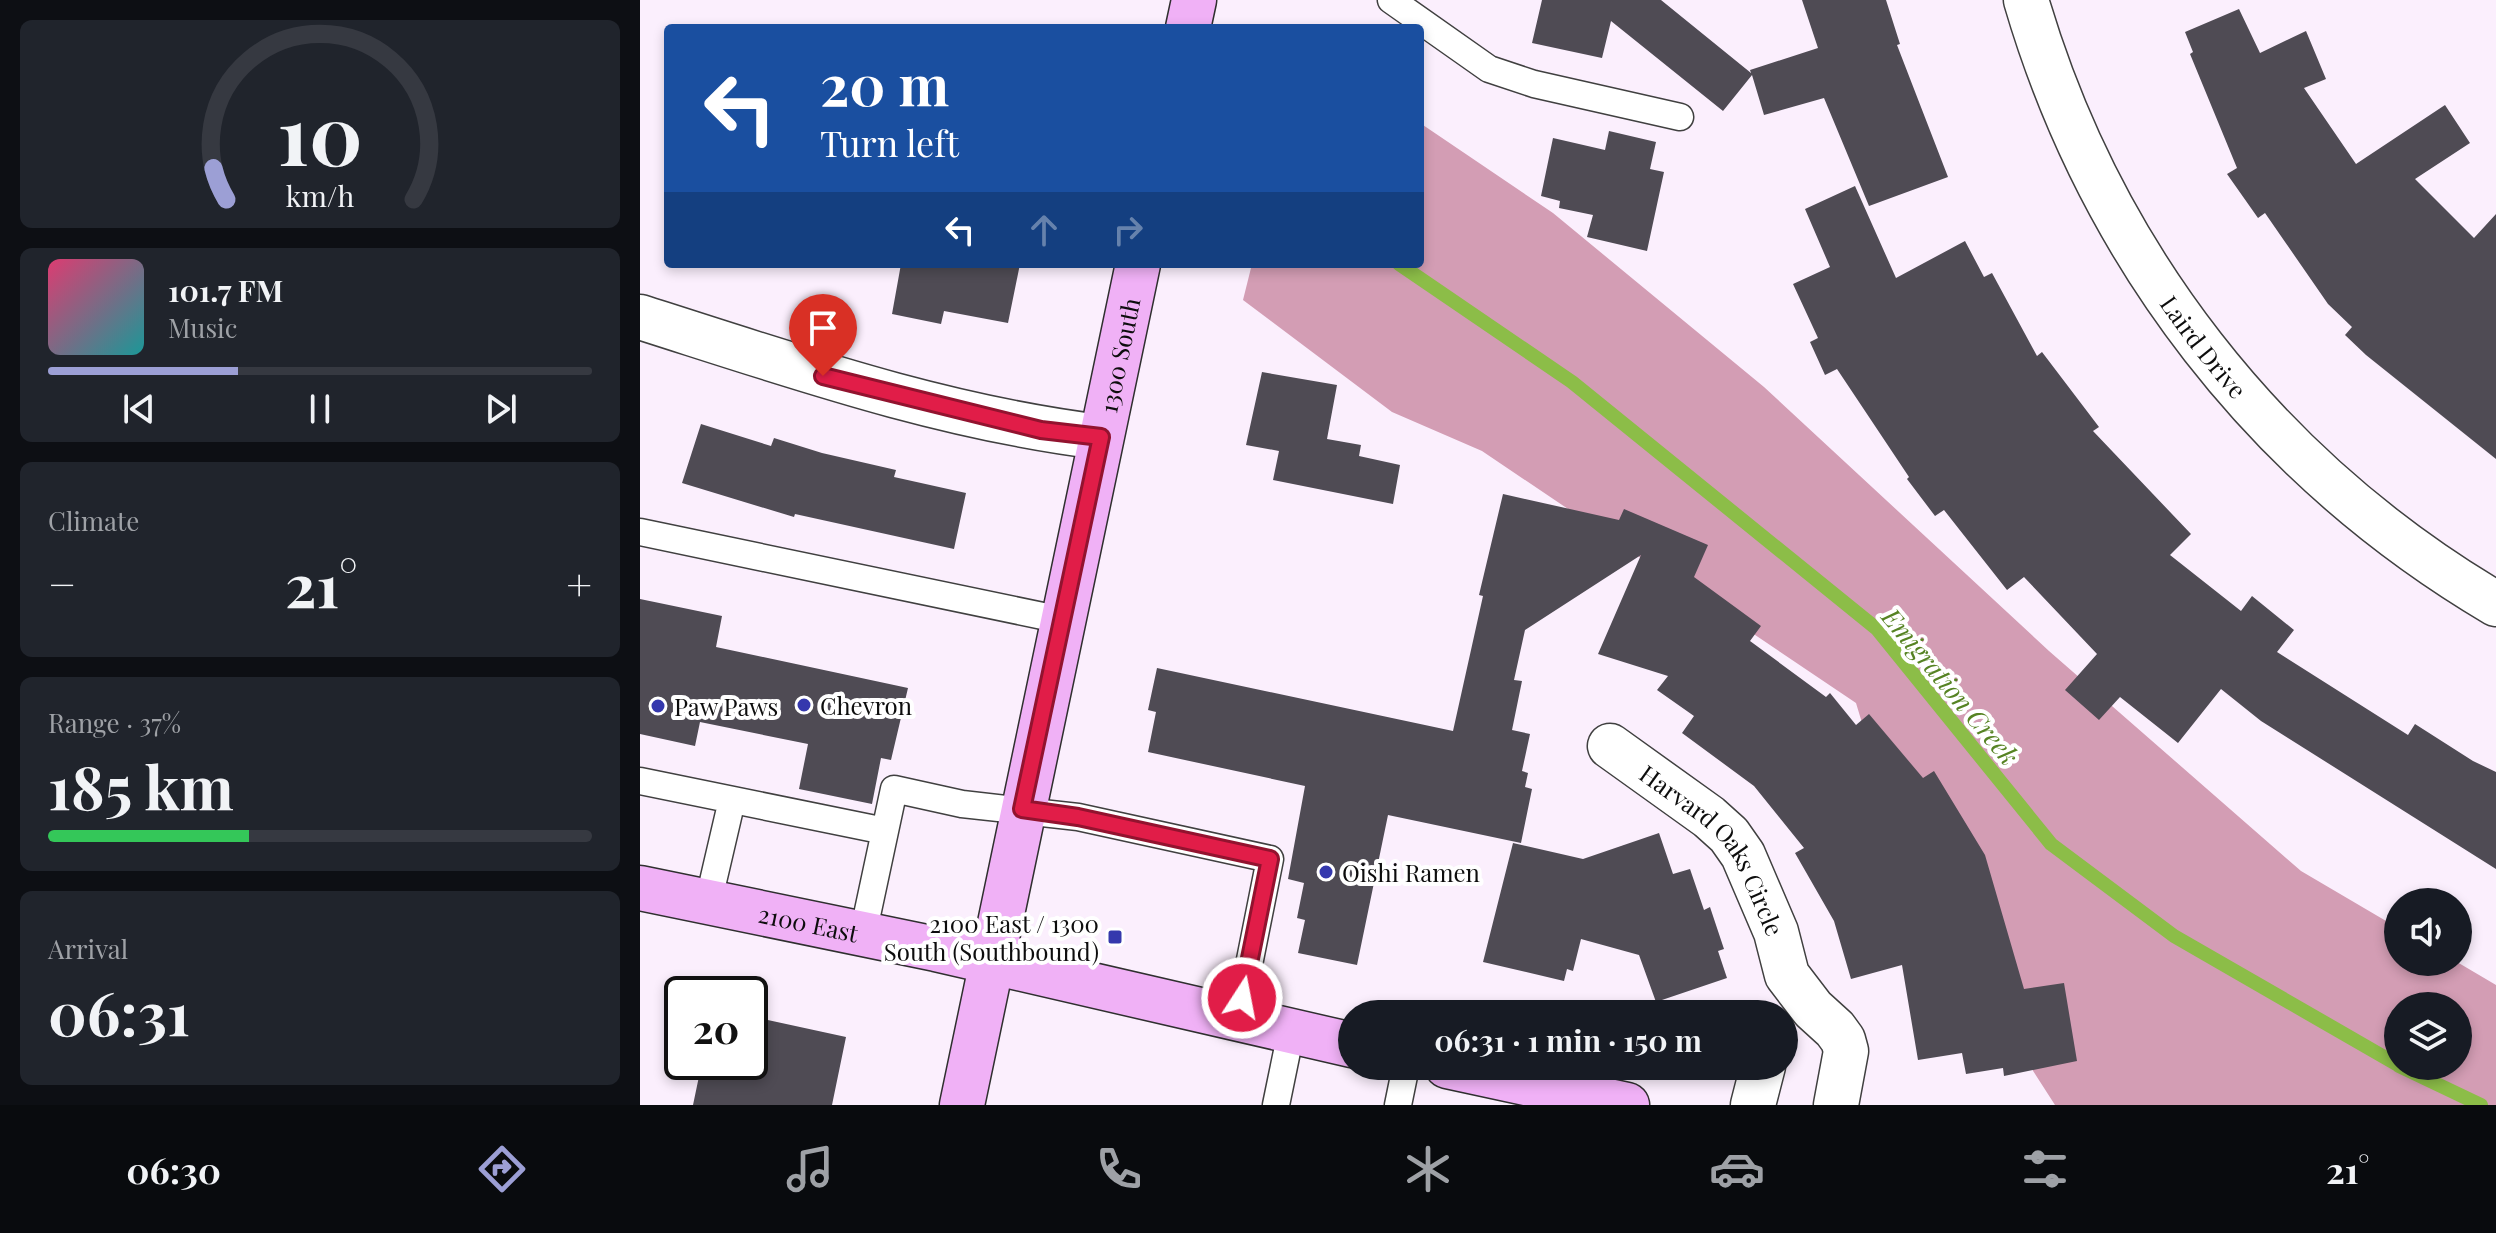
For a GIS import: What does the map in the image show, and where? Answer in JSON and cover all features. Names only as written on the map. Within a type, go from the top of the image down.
[{"type":"street","points":[[1189,24],[1194,0]]},
{"type":"street","name":"Laird Drive","points":[[2026,0],[2043,53],[2084,157],[2137,254],[2193,335],[2240,394],[2331,486],[2441,571],[2496,604]]},
{"type":"street","name":"1300 South","points":[[962,1105],[1137,268]]},
{"type":"street","points":[[640,317],[853,385],[1041,430],[1101,437]]},
{"type":"street","name":"Harvard Oaks Circle","points":[[1610,746],[1709,817],[1729,835],[1756,882],[1776,932],[1782,995],[1813,1009],[1843,1040],[1846,1051],[1836,1105]]},
{"type":"street","name":"2100 East","points":[[640,888],[991,962],[1338,1042]]},
{"type":"street","points":[[1512,1080],[1627,1105]]},
{"type":"street","points":[[1753,1105],[1759,1080]]},
{"type":"lane","points":[[1391,0],[1489,69],[1534,84],[1680,117]]},
{"type":"lane","points":[[640,532],[1062,620]]},
{"type":"lane","points":[[640,781],[885,831]]},
{"type":"lane","points":[[863,934],[894,789],[962,804],[1078,817],[1270,859],[1238,1020]]},
{"type":"lane","points":[[708,903],[732,800]]},
{"type":"lane","points":[[1276,1105],[1291,1032]]},
{"type":"lane","points":[[1398,1105],[1403,1080]]},
{"type":"shaded area","points":[[1424,126],[1553,213],[1764,387],[2049,651],[2301,871],[2384,920],[2384,976],[2472,976],[2472,971],[2496,985],[2496,1105],[2055,1105],[1909,878],[1856,703],[1482,451],[1392,412],[1243,300],[1251,268],[1424,268]]},
{"type":"building","points":[[1542,0],[1661,0],[1751,73],[1750,70],[1818,48],[1802,0],[1886,0],[1900,44],[1897,45],[1948,177],[1869,206],[1824,98],[1764,115],[1752,75],[1723,111],[1611,21],[1602,58],[1532,43]]},
{"type":"building","points":[[2239,9],[2260,53],[2306,31],[2326,79],[2304,88],[2356,164],[2445,105],[2470,143],[2415,179],[2474,238],[2496,214],[2496,459],[2345,335],[2352,327],[2328,304],[2265,213],[2258,218],[2227,174],[2237,168],[2190,54],[2193,52],[2185,32]]},
{"type":"building","points":[[1609,131],[1656,142],[1650,169],[1664,172],[1647,251],[1587,237],[1593,215],[1559,208],[1560,201],[1541,196],[1553,138],[1605,150]]},
{"type":"building","points":[[1855,186],[1896,278],[1965,241],[1984,277],[1992,273],[2037,356],[2042,352],[2099,427],[2093,431],[2191,534],[2170,555],[2241,611],[2252,596],[2294,630],[2277,652],[2408,735],[2415,724],[2496,772],[2496,869],[2261,721],[2221,689],[2178,743],[2120,697],[2099,720],[2065,690],[2097,654],[2024,577],[2007,590],[1944,510],[1935,516],[1907,479],[1909,477],[1837,369],[1825,375],[1810,342],[1818,338],[1793,284],[1830,267],[1805,209]]},
{"type":"building","points":[[900,268],[1019,268],[1008,323],[944,311],[941,324],[892,314]]},
{"type":"building","points":[[1262,372],[1337,385],[1327,439],[1361,445],[1359,456],[1400,465],[1393,504],[1273,480],[1279,451],[1246,445]]},
{"type":"building","points":[[701,424],[771,446],[774,438],[896,470],[894,477],[966,493],[954,549],[795,514],[794,517],[682,483]]},
{"type":"building","points":[[1503,494],[1619,520],[1624,509],[1708,545],[1694,577],[1761,626],[1750,641],[1826,697],[1830,693],[1856,725],[1869,714],[1923,778],[1934,771],[1985,855],[2024,989],[2064,983],[2077,1061],[2004,1076],[2003,1068],[1966,1074],[1962,1053],[1918,1060],[1902,965],[1851,979],[1834,921],[1795,853],[1804,848],[1754,786],[1682,733],[1694,716],[1657,690],[1668,676],[1598,654],[1641,555],[1525,630],[1514,680],[1522,681],[1512,730],[1530,734],[1522,771],[1528,773],[1525,787],[1532,789],[1521,843],[1388,815],[1357,965],[1298,953],[1305,920],[1297,918],[1304,883],[1288,879],[1305,786],[1148,752],[1156,712],[1148,710],[1157,668],[1453,731],[1483,596],[1479,595]]},
{"type":"building","points":[[640,599],[722,616],[716,647],[908,688],[891,760],[881,758],[872,804],[799,789],[808,744],[700,722],[695,746],[640,734]]},
{"type":"building","points":[[1659,833],[1673,874],[1690,869],[1704,910],[1710,907],[1724,949],[1718,951],[1727,978],[1655,1000],[1639,955],[1581,939],[1573,971],[1567,969],[1564,981],[1483,962],[1513,843],[1583,859]]},
{"type":"building","points":[[768,1020],[846,1037],[832,1105],[693,1105],[698,1080],[768,1080]]},
{"type":"waterway","name":"Emigration Creek","points":[[1405,268],[1572,382],[1877,629],[2051,844],[2174,936],[2384,1057]]},
{"type":"waterway","name":"Emigration Creek","points":[[2428,1080],[2481,1105]]},
{"type":"place","name":"Chevron","points":[[804,705]]},
{"type":"place","name":"Paw Paws","points":[[658,706]]},
{"type":"place","name":"Oishi Ramen","points":[[1326,872]]},
{"type":"place","name":"2100 East / 1300 South (Southbound)","points":[[1115,937]]},
{"type":"route","points":[[823,376],[1041,430],[1101,437],[1022,809],[1078,817],[1270,859],[1242,998]]}]
